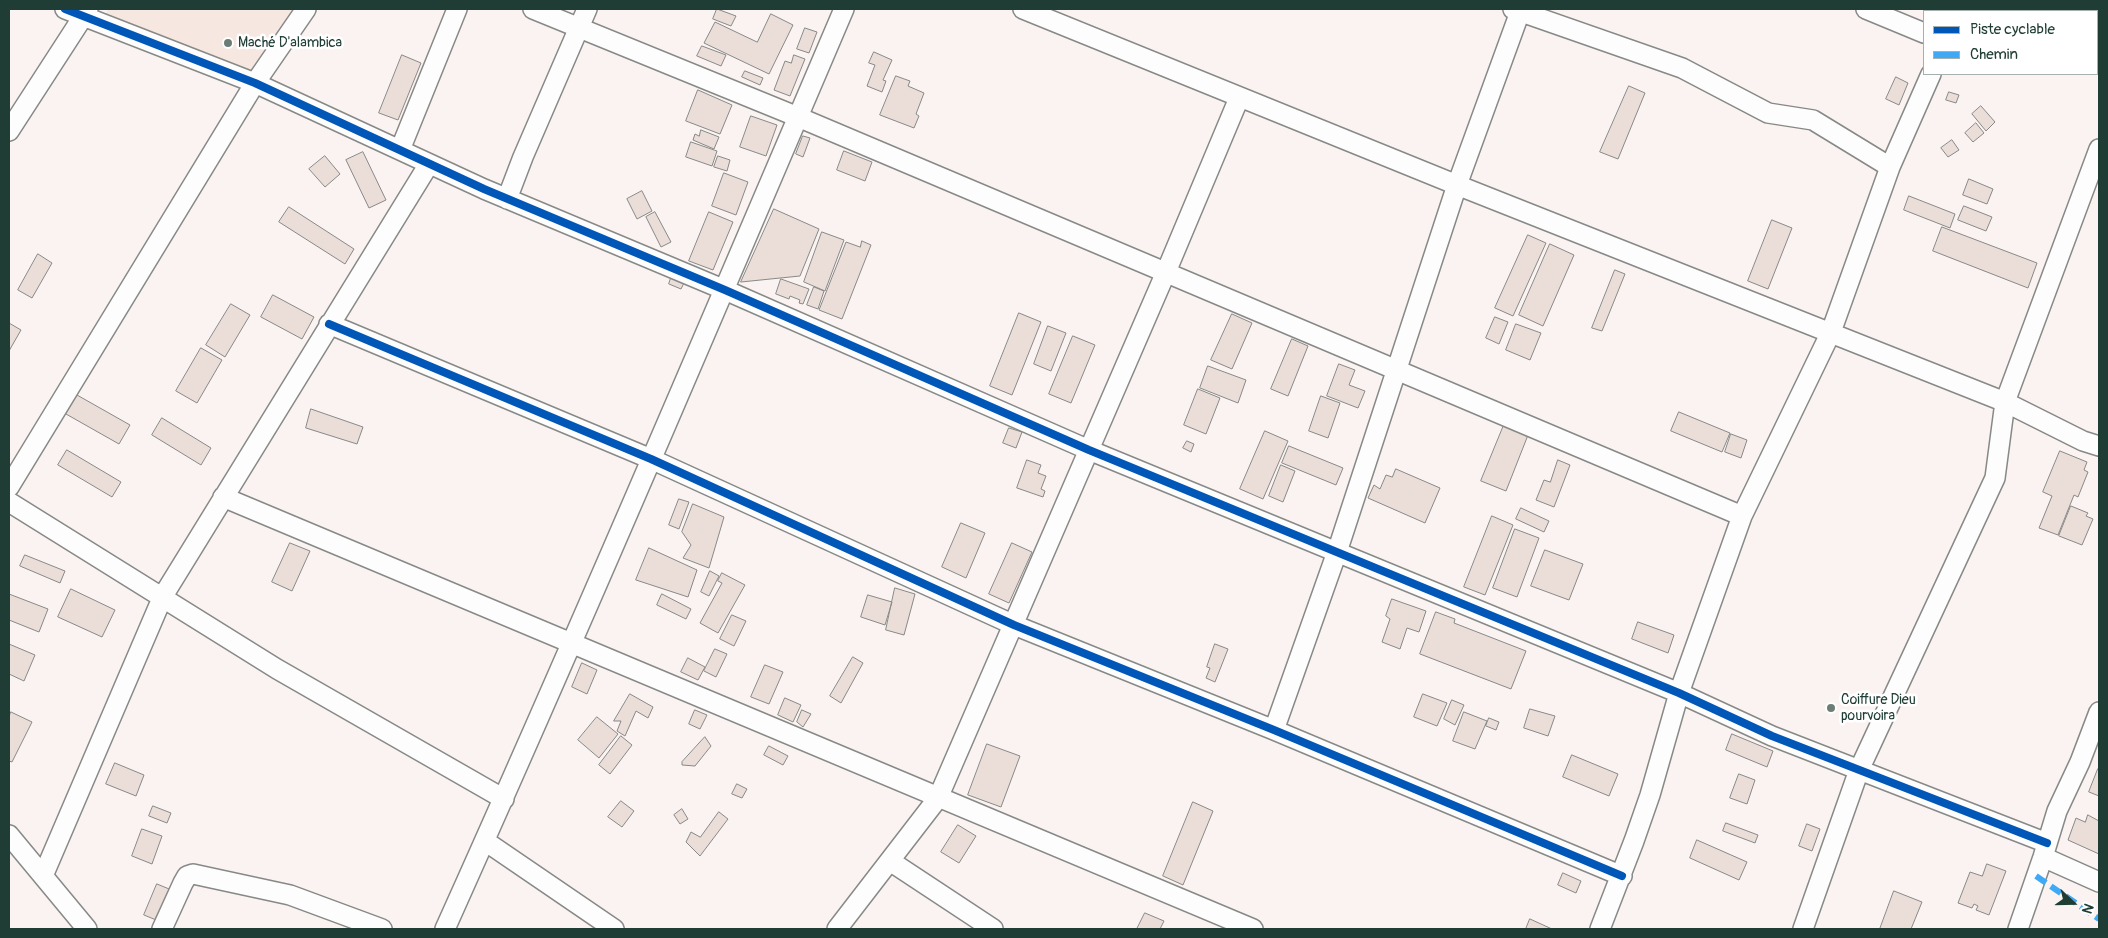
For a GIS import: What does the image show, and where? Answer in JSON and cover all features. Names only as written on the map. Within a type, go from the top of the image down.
[{"type":"street","points":[[65,9],[86,12],[255,83],[507,199],[725,290],[1089,450],[1679,693],[1772,736],[1858,770],[2045,850],[2099,882]]},
{"type":"street","points":[[9,487],[255,83],[306,9]]},
{"type":"street","points":[[400,150],[458,9]]},
{"type":"street","points":[[533,9],[798,117],[1742,516]]},
{"type":"street","points":[[507,199],[523,157],[587,9]]},
{"type":"street","points":[[445,929],[504,800],[725,290],[844,9]]},
{"type":"street","points":[[1024,9],[1239,98],[2005,402],[2083,441],[2099,446]]},
{"type":"street","points":[[1866,9],[1923,33]]},
{"type":"street","points":[[1274,730],[1337,552],[1457,185],[1518,10],[1682,68],[1768,113],[1813,120],[1890,167]]},
{"type":"street","points":[[9,131],[86,12]]},
{"type":"street","points":[[1600,929],[1622,876],[1650,795],[1679,693],[1742,516],[1831,332],[1890,167],[1931,75]]},
{"type":"street","points":[[837,929],[938,798],[1166,272],[1239,98]]},
{"type":"street","points":[[1803,929],[1858,770],[1995,478],[2005,402],[2099,149]]},
{"type":"street","points":[[43,876],[162,596],[429,164]]},
{"type":"street","points":[[329,324],[651,460],[1014,625],[1274,730],[1622,876]]},
{"type":"street","points":[[223,497],[572,642],[938,798],[1226,924],[1253,929]]},
{"type":"street","points":[[9,502],[277,668],[504,800]]},
{"type":"street","points":[[2018,929],[2057,811],[2080,762],[2099,712]]},
{"type":"street","points":[[9,836],[87,929]]},
{"type":"street","points":[[485,841],[614,929]]},
{"type":"street","points":[[890,861],[993,929]]},
{"type":"street","points":[[162,929],[183,882],[187,876],[193,874],[290,895],[382,929]]},
{"type":"shaded area","name":"Maché D'alambica","points":[[108,9],[299,9],[256,73],[106,14]]},
{"type":"building","points":[[717,9],[736,16],[731,26],[713,19]]},
{"type":"building","points":[[771,14],[793,25],[769,74],[704,43],[715,22],[757,42]]},
{"type":"building","points":[[805,28],[817,32],[809,53],[797,49]]},
{"type":"building","points":[[702,46],[726,55],[721,66],[697,56]]},
{"type":"building","points":[[874,52],[892,60],[883,80],[886,81],[882,92],[867,86],[875,65],[869,63]]},
{"type":"building","points":[[402,55],[421,63],[398,120],[379,113]]},
{"type":"building","points":[[794,55],[805,59],[790,96],[774,90],[785,61],[791,63]]},
{"type":"building","points":[[745,71],[763,78],[760,85],[742,77]]},
{"type":"building","points":[[896,76],[910,81],[908,86],[924,93],[916,114],[919,116],[914,128],[880,115]]},
{"type":"building","points":[[1896,77],[1908,83],[1899,105],[1886,99]]},
{"type":"building","points":[[1629,86],[1645,93],[1618,159],[1600,152]]},
{"type":"building","points":[[698,90],[732,105],[720,134],[686,121]]},
{"type":"building","points":[[1949,92],[1959,95],[1956,103],[1946,100]]},
{"type":"building","points":[[1981,106],[1995,122],[1986,131],[1972,114]]},
{"type":"building","points":[[751,116],[777,125],[766,156],[740,147]]},
{"type":"building","points":[[1976,123],[1984,133],[1973,142],[1965,133]]},
{"type":"building","points":[[701,130],[719,137],[714,149],[693,140],[695,134],[699,136]]},
{"type":"building","points":[[803,136],[810,138],[803,157],[796,154]]},
{"type":"building","points":[[1952,140],[1959,150],[1948,157],[1941,148]]},
{"type":"building","points":[[691,142],[717,151],[712,166],[686,157]]},
{"type":"building","points":[[844,151],[872,162],[865,181],[837,170]]},
{"type":"building","points":[[363,152],[386,200],[369,208],[346,160]]},
{"type":"building","points":[[325,156],[340,174],[325,187],[309,169]]},
{"type":"building","points":[[718,156],[730,160],[727,171],[714,167]]},
{"type":"building","points":[[724,173],[748,182],[736,215],[712,206]]},
{"type":"building","points":[[1969,179],[1993,189],[1987,204],[1963,195]]},
{"type":"building","points":[[642,191],[652,211],[637,219],[627,199]]},
{"type":"building","points":[[1909,196],[1955,214],[1950,228],[1904,210]]},
{"type":"building","points":[[1964,206],[1992,217],[1986,231],[1958,220]]},
{"type":"building","points":[[289,207],[354,249],[345,264],[279,222]]},
{"type":"building","points":[[774,209],[819,229],[800,276],[741,282]]},
{"type":"building","points":[[655,212],[671,242],[661,247],[646,217]]},
{"type":"building","points":[[709,212],[733,222],[713,270],[689,261]]},
{"type":"building","points":[[1772,220],[1792,228],[1768,289],[1748,281]]},
{"type":"building","points":[[1942,227],[2037,263],[2028,288],[1933,251]]},
{"type":"building","points":[[822,232],[844,240],[825,291],[804,282]]},
{"type":"building","points":[[1528,235],[1546,243],[1513,316],[1495,308]]},
{"type":"building","points":[[862,241],[871,245],[842,319],[819,310],[846,242],[860,247]]},
{"type":"building","points":[[1550,244],[1574,255],[1543,326],[1519,315]]},
{"type":"building","points":[[38,254],[52,263],[32,298],[18,290]]},
{"type":"building","points":[[1615,270],[1625,274],[1602,331],[1592,328]]},
{"type":"building","points":[[671,278],[684,283],[681,289],[669,284]]},
{"type":"building","points":[[781,279],[809,289],[803,304],[799,303],[800,300],[790,296],[789,299],[776,294]]},
{"type":"building","points":[[814,287],[824,291],[818,309],[807,305]]},
{"type":"building","points":[[273,295],[314,317],[302,339],[261,317]]},
{"type":"building","points":[[231,304],[250,315],[225,357],[206,345]]},
{"type":"building","points":[[1019,313],[1041,322],[1012,395],[990,386]]},
{"type":"building","points":[[1232,314],[1252,323],[1232,369],[1211,360]]},
{"type":"building","points":[[1495,317],[1508,322],[1499,344],[1486,338]]},
{"type":"building","points":[[9,323],[21,330],[9,351]]},
{"type":"building","points":[[1516,324],[1541,333],[1530,360],[1506,350]]},
{"type":"building","points":[[1048,326],[1066,333],[1051,371],[1034,364]]},
{"type":"building","points":[[1073,336],[1095,345],[1071,403],[1049,394]]},
{"type":"building","points":[[1292,339],[1308,346],[1288,396],[1271,389]]},
{"type":"building","points":[[201,348],[222,360],[197,403],[176,391]]},
{"type":"building","points":[[1339,364],[1355,370],[1349,385],[1365,391],[1358,408],[1327,396]]},
{"type":"building","points":[[1208,366],[1246,380],[1238,403],[1200,388]]},
{"type":"building","points":[[1198,389],[1220,398],[1206,434],[1184,425]]},
{"type":"building","points":[[77,395],[130,425],[119,444],[66,414]]},
{"type":"building","points":[[1321,396],[1340,403],[1328,438],[1309,431]]},
{"type":"building","points":[[311,409],[363,427],[357,444],[306,428]]},
{"type":"building","points":[[1679,412],[1730,433],[1722,452],[1671,431]]},
{"type":"building","points":[[162,418],[211,448],[201,465],[152,435]]},
{"type":"building","points":[[1504,425],[1528,435],[1506,491],[1481,481]]},
{"type":"building","points":[[1009,428],[1022,432],[1016,448],[1003,443]]},
{"type":"building","points":[[1265,431],[1288,441],[1263,499],[1240,489]]},
{"type":"building","points":[[1731,434],[1747,440],[1741,458],[1725,452]]},
{"type":"building","points":[[1187,441],[1194,444],[1191,452],[1183,448]]},
{"type":"building","points":[[1289,446],[1343,468],[1336,485],[1282,463]]},
{"type":"building","points":[[67,450],[121,482],[112,497],[58,465]]},
{"type":"building","points":[[2060,451],[2087,462],[2084,470],[2088,472],[2078,497],[2074,495],[2058,535],[2039,528],[2052,496],[2043,492]]},
{"type":"building","points":[[1027,460],[1041,465],[1038,473],[1046,476],[1041,489],[1045,491],[1043,497],[1017,488]]},
{"type":"building","points":[[1558,460],[1570,465],[1554,507],[1536,500],[1544,480],[1550,482]]},
{"type":"building","points":[[1281,465],[1295,471],[1283,502],[1269,496]]},
{"type":"building","points":[[1396,469],[1440,488],[1425,523],[1368,498],[1374,485],[1380,489],[1386,475],[1392,477]]},
{"type":"building","points":[[679,499],[689,502],[679,529],[669,525]]},
{"type":"building","points":[[693,504],[724,517],[709,568],[683,558],[691,545],[682,532]]},
{"type":"building","points":[[2071,506],[2088,513],[2086,516],[2093,519],[2082,545],[2059,536]]},
{"type":"building","points":[[1521,508],[1549,521],[1544,532],[1516,519]]},
{"type":"building","points":[[1492,516],[1513,525],[1485,595],[1464,587]]},
{"type":"building","points":[[961,523],[985,533],[966,578],[942,567]]},
{"type":"building","points":[[1515,529],[1539,538],[1517,597],[1493,588]]},
{"type":"building","points":[[290,543],[310,551],[292,591],[272,582]]},
{"type":"building","points":[[1012,543],[1032,552],[1009,603],[989,594]]},
{"type":"building","points":[[649,548],[697,570],[688,597],[636,580]]},
{"type":"building","points":[[1545,550],[1583,564],[1569,600],[1531,586]]},
{"type":"building","points":[[25,555],[65,571],[60,583],[20,566]]},
{"type":"building","points":[[710,571],[719,576],[709,596],[701,592]]},
{"type":"building","points":[[722,573],[745,585],[718,633],[700,623],[722,583],[718,581]]},
{"type":"building","points":[[895,588],[915,594],[904,635],[886,630]]},
{"type":"building","points":[[71,589],[115,610],[102,637],[58,617]]},
{"type":"building","points":[[9,594],[48,609],[39,632],[9,620]]},
{"type":"building","points":[[662,594],[691,609],[686,619],[657,605]]},
{"type":"building","points":[[868,595],[892,602],[885,625],[861,617]]},
{"type":"building","points":[[1392,599],[1426,611],[1419,632],[1407,628],[1400,649],[1382,642],[1390,619],[1386,616]]},
{"type":"building","points":[[1436,612],[1455,619],[1454,623],[1526,651],[1511,689],[1420,654]]},
{"type":"building","points":[[732,615],[746,621],[734,646],[720,639]]},
{"type":"building","points":[[1638,622],[1674,635],[1668,653],[1632,639]]},
{"type":"building","points":[[9,644],[35,655],[24,681],[9,674]]},
{"type":"building","points":[[1215,644],[1228,649],[1215,682],[1206,678],[1210,668],[1207,667]]},
{"type":"building","points":[[715,649],[727,654],[716,677],[704,671]]},
{"type":"building","points":[[853,657],[863,663],[841,703],[830,696]]},
{"type":"building","points":[[688,658],[705,667],[698,680],[681,672]]},
{"type":"building","points":[[582,663],[597,670],[587,694],[572,687]]},
{"type":"building","points":[[765,665],[783,672],[769,704],[751,697]]},
{"type":"building","points":[[630,694],[653,707],[648,718],[636,711],[625,736],[617,731],[621,721],[614,721]]},
{"type":"building","points":[[1423,694],[1447,703],[1437,726],[1414,717]]},
{"type":"building","points":[[785,698],[801,705],[793,722],[778,715]]},
{"type":"building","points":[[1452,700],[1464,705],[1455,725],[1444,719]]},
{"type":"building","points":[[1530,709],[1555,716],[1548,736],[1524,728]]},
{"type":"building","points":[[695,710],[707,715],[700,729],[689,724]]},
{"type":"building","points":[[802,710],[811,714],[803,727],[797,722]]},
{"type":"building","points":[[11,712],[32,722],[12,762],[9,761],[9,717]]},
{"type":"building","points":[[1464,712],[1487,721],[1475,749],[1453,741]]},
{"type":"building","points":[[597,717],[618,734],[599,758],[578,740]]},
{"type":"building","points":[[1489,718],[1499,722],[1496,730],[1486,726]]},
{"type":"building","points":[[1732,734],[1773,751],[1767,767],[1726,750]]},
{"type":"building","points":[[621,736],[632,745],[610,774],[599,765]]},
{"type":"building","points":[[705,737],[711,746],[695,766],[682,765],[682,762]]},
{"type":"building","points":[[987,744],[1020,756],[1001,807],[968,795]]},
{"type":"building","points":[[769,746],[788,756],[783,765],[764,755]]},
{"type":"building","points":[[1572,755],[1618,774],[1609,796],[1563,777]]},
{"type":"building","points":[[115,763],[144,775],[136,796],[106,784]]},
{"type":"building","points":[[2099,770],[2099,796],[2089,792]]},
{"type":"building","points":[[1739,774],[1755,780],[1747,804],[1730,798]]},
{"type":"building","points":[[737,784],[747,789],[742,798],[732,794]]},
{"type":"building","points":[[621,801],[634,811],[622,827],[608,817]]},
{"type":"building","points":[[1193,802],[1213,811],[1183,885],[1163,876]]},
{"type":"building","points":[[153,806],[171,813],[167,823],[149,816]]},
{"type":"building","points":[[682,809],[688,819],[680,824],[674,815]]},
{"type":"building","points":[[719,812],[728,819],[700,856],[686,842],[691,832],[700,837]]},
{"type":"building","points":[[2088,815],[2099,821],[2099,854],[2068,840],[2076,818],[2085,822]]},
{"type":"building","points":[[1726,823],[1758,835],[1755,843],[1723,831]]},
{"type":"building","points":[[1807,824],[1820,829],[1812,851],[1799,846]]},
{"type":"building","points":[[958,825],[976,836],[959,863],[941,852]]},
{"type":"building","points":[[142,829],[162,836],[152,864],[132,856]]},
{"type":"building","points":[[1697,840],[1747,862],[1739,880],[1690,858]]},
{"type":"building","points":[[1987,864],[2006,871],[1989,915],[1976,910],[1978,906],[1974,904],[1972,908],[1958,903],[1970,872],[1982,876]]},
{"type":"building","points":[[1563,873],[1581,881],[1576,893],[1558,885]]},
{"type":"building","points":[[157,884],[174,891],[161,922],[144,915]]},
{"type":"building","points":[[1894,891],[1922,902],[1911,929],[1880,929]]},
{"type":"building","points":[[1145,913],[1164,921],[1160,929],[1137,929]]},
{"type":"building","points":[[1530,919],[1552,929],[1526,929]]},
{"type":"marked path","points":[[2036,876],[2099,919]]},
{"type":"cycle path","points":[[65,9],[255,83],[484,189],[725,290],[1089,450],[1679,693],[1772,736],[2047,843]]},
{"type":"cycle path","points":[[329,324],[651,459],[1014,625],[1274,730],[1622,876]]},
{"type":"place","name":"Maché D'alambica","points":[[228,43]]},
{"type":"place","name":"Coiffure Dieu pourvoira","points":[[1831,708]]}]
